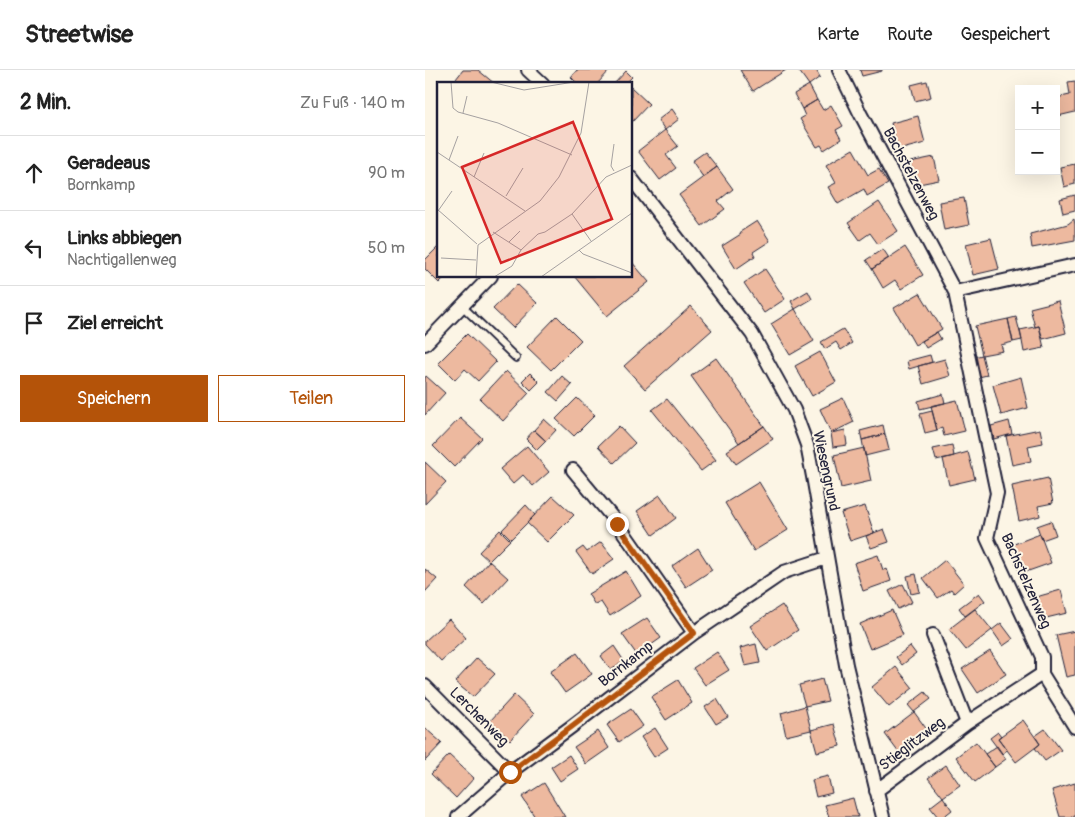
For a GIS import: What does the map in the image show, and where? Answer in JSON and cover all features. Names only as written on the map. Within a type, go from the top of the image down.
[{"type":"street","points":[[528,70],[541,82]]},
{"type":"street","name":"Bachstelzenweg","points":[[839,70],[955,292],[997,493],[987,538],[1042,656],[1043,674],[1075,727]]},
{"type":"street","name":"Wiesengrund","points":[[633,181],[752,334],[795,410],[807,445],[846,665],[883,817]]},
{"type":"street","points":[[955,292],[1075,265]]},
{"type":"street","points":[[425,344],[489,278]]},
{"type":"street","points":[[573,470],[617,524],[694,633]]},
{"type":"street","name":"Bornkamp","points":[[458,817],[510,772],[694,633],[784,572],[827,558]]},
{"type":"street","name":"Stieglitzweg","points":[[933,635],[967,723]]},
{"type":"street","name":"Stieglitzweg","points":[[876,791],[967,723],[1043,674]]},
{"type":"street","name":"Lerchenweg","points":[[425,686],[510,772]]},
{"type":"lane","points":[[462,306],[516,358]]},
{"type":"building","points":[[463,70],[478,70],[493,82],[454,82]]},
{"type":"building","points":[[577,70],[610,70],[599,82],[576,82],[571,77]]},
{"type":"building","points":[[740,70],[786,70],[753,91]]},
{"type":"building","points":[[800,70],[816,70],[820,77],[809,85]]},
{"type":"building","points":[[860,70],[882,70],[882,71],[862,76]]},
{"type":"building","points":[[626,71],[632,77],[627,82],[616,82]]},
{"type":"building","points":[[927,81],[931,97],[915,101],[911,85]]},
{"type":"building","points":[[1075,81],[1075,112],[1060,116],[1060,97],[1070,95],[1068,82]]},
{"type":"building","points":[[809,85],[817,100],[802,109],[794,94]]},
{"type":"building","points":[[633,89],[649,104],[633,121]]},
{"type":"building","points":[[817,100],[823,110],[831,105],[843,126],[836,130],[841,139],[824,150],[821,145],[817,147],[800,119],[805,116],[802,109]]},
{"type":"building","points":[[672,109],[679,119],[665,130],[658,120]]},
{"type":"building","points":[[918,116],[925,143],[898,150],[891,123]]},
{"type":"building","points":[[665,130],[678,146],[666,155],[676,168],[660,180],[638,151]]},
{"type":"building","points":[[853,149],[868,175],[879,169],[888,184],[867,196],[864,189],[838,204],[828,187],[836,183],[826,165]]},
{"type":"building","points":[[705,152],[717,167],[703,177],[692,161]]},
{"type":"building","points":[[934,157],[939,180],[914,185],[910,162]]},
{"type":"building","points":[[1075,164],[1075,184],[1064,187],[1060,167]]},
{"type":"building","points":[[717,167],[733,189],[718,201],[725,209],[702,226],[679,195]]},
{"type":"building","points":[[1075,195],[1075,210],[1063,213],[1060,199]]},
{"type":"building","points":[[964,198],[969,225],[944,230],[939,202]]},
{"type":"building","points":[[879,202],[898,231],[878,244],[870,233],[860,240],[848,223]]},
{"type":"building","points":[[1074,219],[1075,240],[1032,248],[1030,234],[1068,224]]},
{"type":"building","points":[[757,221],[770,241],[753,252],[755,256],[736,269],[722,246]]},
{"type":"building","points":[[991,238],[999,269],[973,275],[966,244]]},
{"type":"building","points":[[905,247],[923,275],[901,289],[895,280],[883,288],[872,269]]},
{"type":"building","points":[[437,248],[437,278],[444,278],[439,283],[425,269],[425,260]]},
{"type":"building","points":[[883,249],[889,258],[872,269],[866,260]]},
{"type":"building","points":[[633,263],[649,282],[607,316],[576,278],[633,278]]},
{"type":"building","points":[[765,269],[785,299],[764,313],[744,283]]},
{"type":"building","points":[[517,284],[537,303],[513,328],[493,309]]},
{"type":"building","points":[[808,291],[812,299],[795,309],[791,301]]},
{"type":"building","points":[[920,293],[942,329],[915,345],[894,308]]},
{"type":"building","points":[[1058,301],[1066,333],[1043,339],[1039,326],[1035,327],[1030,308]]},
{"type":"building","points":[[691,306],[712,330],[645,389],[624,366]]},
{"type":"building","points":[[795,309],[814,341],[790,355],[771,324]]},
{"type":"building","points":[[557,316],[581,340],[551,370],[527,347]]},
{"type":"building","points":[[1016,317],[1022,340],[1013,342],[1008,319]]},
{"type":"building","points":[[1008,319],[1013,342],[1001,345],[1003,351],[982,355],[975,326]]},
{"type":"building","points":[[1039,326],[1044,348],[1024,352],[1020,330]]},
{"type":"building","points":[[843,329],[852,343],[841,350],[836,342],[825,349],[821,342]]},
{"type":"building","points":[[937,332],[941,339],[926,348],[922,341]]},
{"type":"building","points":[[467,334],[496,362],[478,381],[465,369],[455,380],[438,363]]},
{"type":"building","points":[[820,352],[836,382],[812,396],[795,366]]},
{"type":"building","points":[[930,355],[932,362],[909,369],[907,361]]},
{"type":"building","points":[[982,355],[987,375],[979,377],[974,357]]},
{"type":"building","points":[[716,358],[764,426],[739,443],[691,376]]},
{"type":"building","points":[[945,359],[950,376],[923,384],[918,366]]},
{"type":"building","points":[[506,371],[529,393],[503,421],[480,399]]},
{"type":"building","points":[[530,373],[539,382],[531,390],[522,381]]},
{"type":"building","points":[[426,376],[445,393],[425,415],[425,378]]},
{"type":"building","points":[[562,376],[572,385],[558,401],[548,392]]},
{"type":"building","points":[[1021,377],[1028,408],[1001,415],[993,385]]},
{"type":"building","points":[[943,394],[945,403],[920,409],[918,401]]},
{"type":"building","points":[[577,398],[595,415],[574,436],[556,419]]},
{"type":"building","points":[[843,398],[854,422],[831,433],[820,409]]},
{"type":"building","points":[[667,399],[716,460],[701,471],[652,410]]},
{"type":"building","points":[[957,400],[965,431],[944,436],[942,428],[937,430],[931,406]]},
{"type":"building","points":[[932,411],[937,430],[925,433],[920,414]]},
{"type":"building","points":[[460,418],[482,438],[454,467],[433,446]]},
{"type":"building","points":[[544,419],[556,430],[546,441],[534,430]]},
{"type":"building","points":[[1009,421],[1012,434],[994,439],[991,426]]},
{"type":"building","points":[[883,425],[885,434],[862,440],[860,431]]},
{"type":"building","points":[[619,426],[635,443],[614,463],[598,446]]},
{"type":"building","points":[[764,426],[773,439],[736,464],[727,451]]},
{"type":"building","points":[[1040,429],[1043,443],[1028,446],[1031,461],[1012,465],[1006,436]]},
{"type":"building","points":[[534,430],[546,441],[537,450],[526,439]]},
{"type":"building","points":[[845,430],[847,445],[833,447],[831,433]]},
{"type":"building","points":[[885,434],[889,450],[865,456],[862,440]]},
{"type":"building","points":[[952,445],[954,456],[936,460],[933,449]]},
{"type":"building","points":[[527,446],[549,472],[533,486],[523,475],[513,484],[500,469]]},
{"type":"building","points":[[864,448],[871,481],[841,488],[834,455]]},
{"type":"building","points":[[968,452],[975,479],[949,485],[943,459]]},
{"type":"building","points":[[425,462],[446,482],[425,504]]},
{"type":"building","points":[[1048,478],[1053,503],[1038,506],[1040,516],[1019,521],[1012,486]]},
{"type":"building","points":[[759,482],[788,530],[754,551],[725,503]]},
{"type":"building","points":[[660,495],[676,518],[653,535],[637,511]]},
{"type":"building","points":[[553,496],[574,515],[547,542],[527,523]]},
{"type":"building","points":[[526,505],[535,515],[511,539],[502,530]]},
{"type":"building","points":[[865,506],[874,533],[850,541],[841,513]]},
{"type":"building","points":[[1051,521],[1056,535],[1042,540],[1037,526]]},
{"type":"building","points":[[884,529],[889,542],[871,548],[866,536]]},
{"type":"building","points":[[500,530],[510,540],[489,561],[479,552]]},
{"type":"building","points":[[1040,534],[1051,563],[1020,574],[1009,546]]},
{"type":"building","points":[[601,542],[614,559],[592,574],[576,552],[583,547],[587,552]]},
{"type":"building","points":[[698,548],[712,570],[686,587],[672,566]]},
{"type":"building","points":[[878,555],[883,570],[887,569],[891,581],[863,591],[854,563]]},
{"type":"building","points":[[945,560],[964,584],[954,593],[951,589],[938,598],[923,578]]},
{"type":"building","points":[[489,561],[508,578],[484,604],[466,587]]},
{"type":"building","points":[[425,569],[437,579],[425,592]]},
{"type":"building","points":[[626,571],[641,596],[610,616],[601,602],[595,605],[588,594]]},
{"type":"building","points":[[916,574],[920,592],[911,594],[907,576]]},
{"type":"building","points":[[903,584],[912,602],[898,609],[889,591]]},
{"type":"building","points":[[1061,590],[1067,613],[1042,619],[1036,597]]},
{"type":"building","points":[[979,593],[985,601],[965,616],[959,608]]},
{"type":"building","points":[[782,605],[798,630],[767,651],[750,626]]},
{"type":"building","points":[[975,609],[992,630],[966,650],[949,629]]},
{"type":"building","points":[[892,610],[903,635],[870,649],[860,624]]},
{"type":"building","points":[[647,618],[661,638],[637,655],[622,634]]},
{"type":"building","points":[[449,619],[466,638],[441,661],[425,644],[425,641]]},
{"type":"building","points":[[1001,623],[1013,639],[1003,646],[992,630]]},
{"type":"building","points":[[1075,631],[1075,675],[1066,677],[1056,635]]},
{"type":"building","points":[[756,644],[760,663],[745,666],[740,648]]},
{"type":"building","points":[[614,646],[624,661],[611,670],[601,656]]},
{"type":"building","points":[[910,646],[916,654],[902,665],[896,657]]},
{"type":"building","points":[[990,651],[1006,674],[978,693],[962,669]]},
{"type":"building","points":[[717,652],[729,670],[705,685],[693,668]]},
{"type":"building","points":[[577,653],[592,674],[565,693],[550,672]]},
{"type":"building","points":[[477,658],[495,674],[473,697],[455,682]]},
{"type":"building","points":[[896,667],[913,688],[889,707],[872,687]]},
{"type":"building","points":[[822,679],[828,701],[805,706],[799,685]]},
{"type":"building","points":[[678,680],[692,703],[666,720],[651,697]]},
{"type":"building","points":[[925,692],[931,699],[914,712],[908,705]]},
{"type":"building","points":[[514,695],[534,714],[510,740],[490,721]]},
{"type":"building","points":[[717,699],[728,717],[716,724],[705,707]]},
{"type":"building","points":[[805,706],[811,730],[786,736],[781,713]]},
{"type":"building","points":[[631,709],[643,726],[619,742],[607,725]]},
{"type":"building","points":[[914,712],[928,731],[899,753],[885,734]]},
{"type":"building","points":[[1023,720],[1040,744],[1016,762],[998,738]]},
{"type":"building","points":[[834,724],[840,746],[817,752],[811,730]]},
{"type":"building","points":[[425,728],[442,743],[425,761]]},
{"type":"building","points":[[655,728],[668,748],[654,757],[641,737]]},
{"type":"building","points":[[1045,729],[1061,750],[1045,761],[1035,748],[1040,744],[1035,736]]},
{"type":"building","points":[[598,731],[609,748],[586,764],[574,747]]},
{"type":"building","points":[[998,732],[1001,736],[998,738],[1007,750],[1002,754],[990,738]]},
{"type":"building","points":[[976,742],[995,767],[975,782],[956,757]]},
{"type":"building","points":[[997,746],[1006,759],[995,767],[985,754]]},
{"type":"building","points":[[449,755],[474,778],[456,798],[431,774]]},
{"type":"building","points":[[569,755],[578,769],[560,781],[551,767]]},
{"type":"building","points":[[946,765],[960,785],[943,797],[928,778]]},
{"type":"building","points":[[828,776],[832,793],[816,797],[812,780]]},
{"type":"building","points":[[544,783],[565,817],[535,817],[522,797]]},
{"type":"building","points":[[1075,783],[1075,817],[1060,817],[1052,790]]},
{"type":"building","points":[[943,797],[952,810],[943,817],[938,817],[930,807]]},
{"type":"building","points":[[853,798],[858,817],[829,817],[825,805]]},
{"type":"route","points":[[510,772],[694,633],[617,524]]}]
